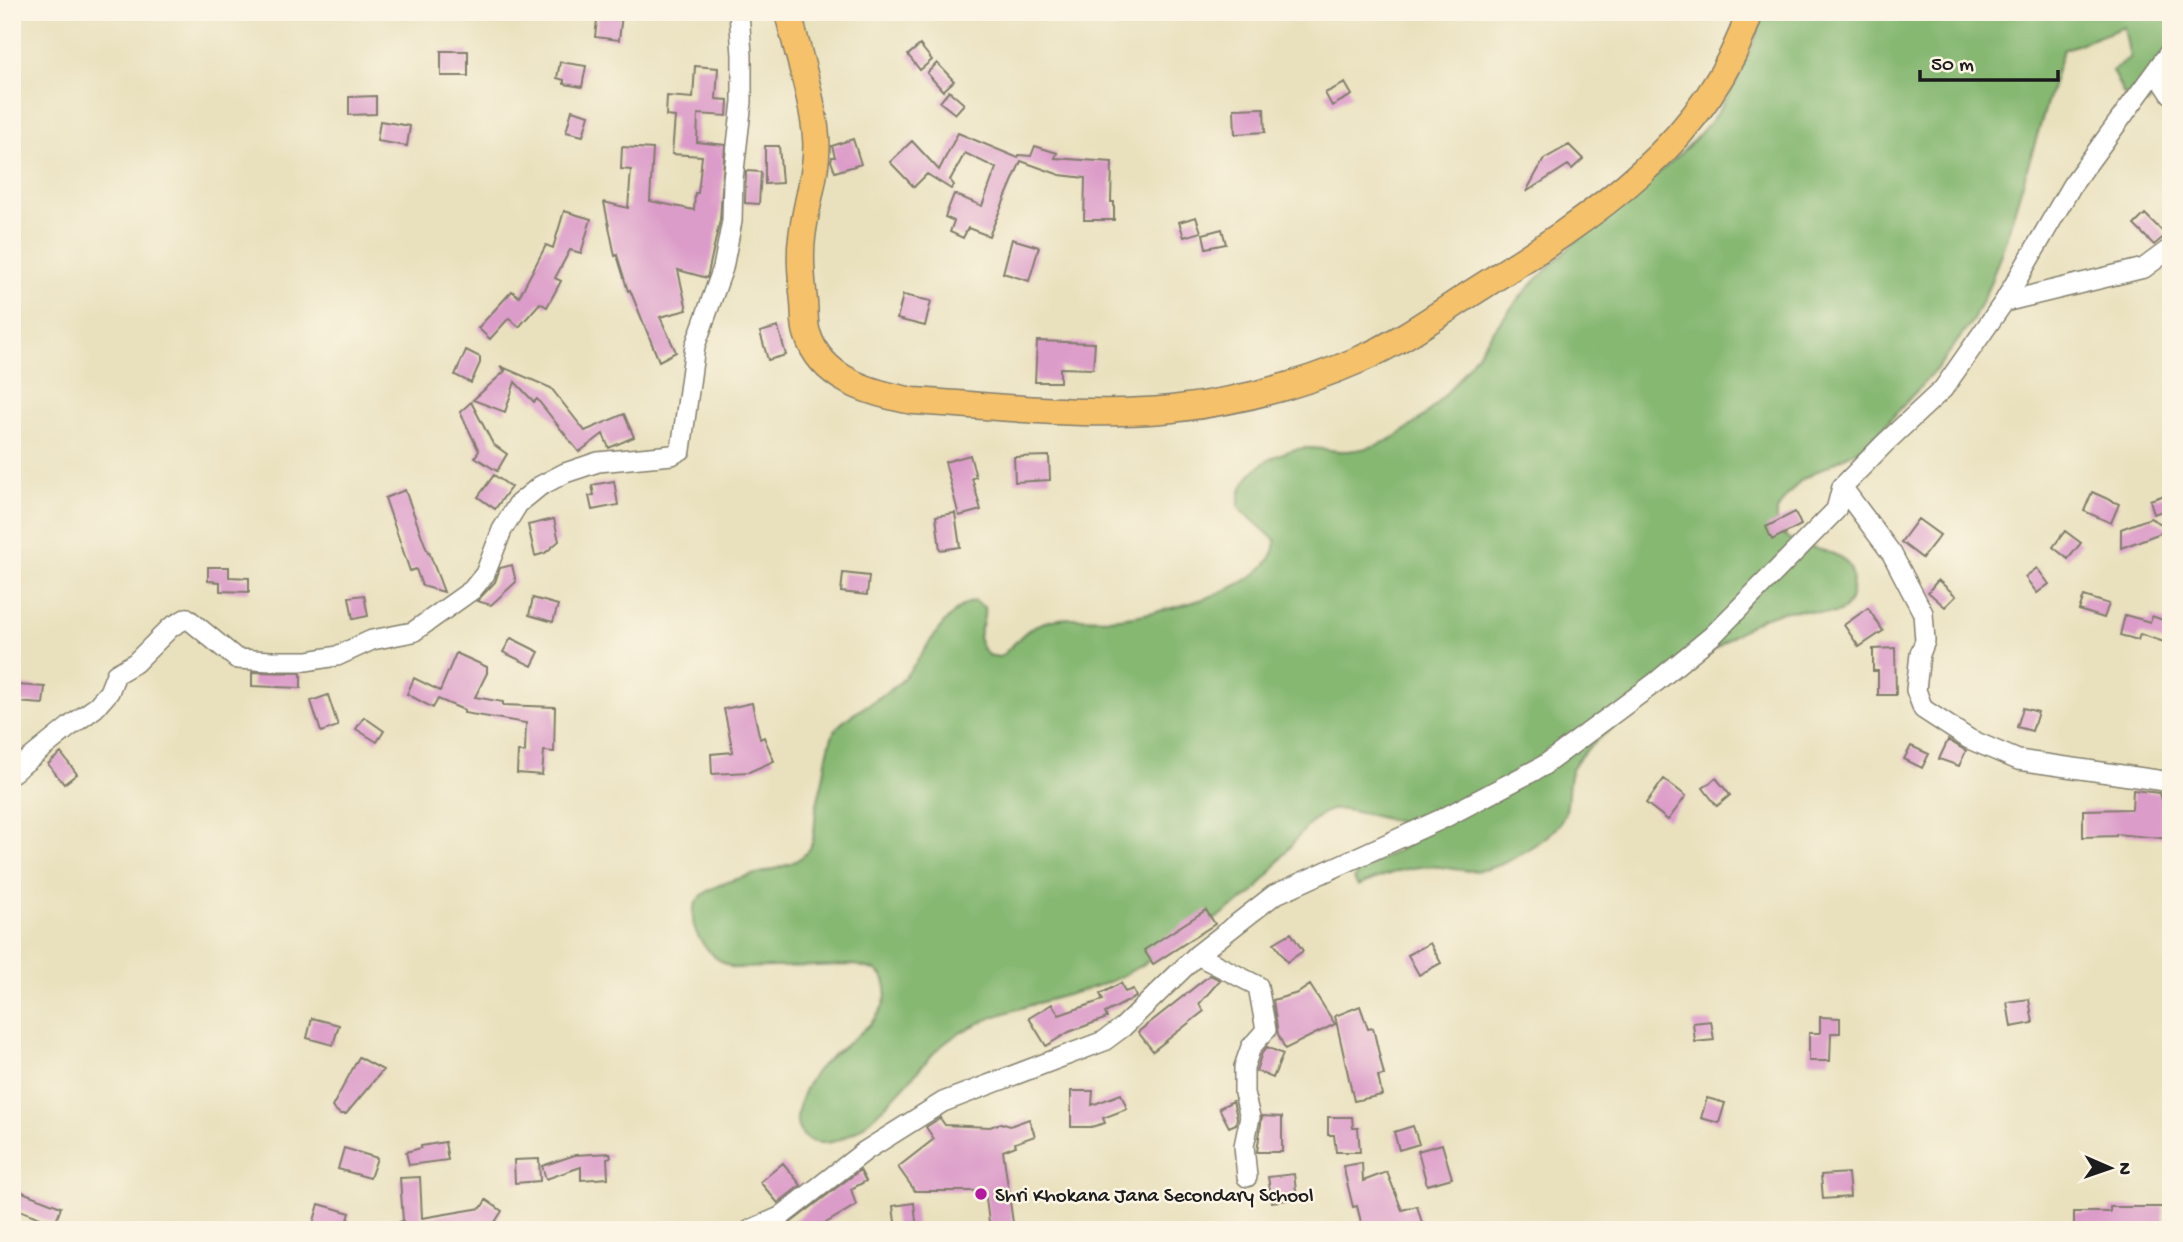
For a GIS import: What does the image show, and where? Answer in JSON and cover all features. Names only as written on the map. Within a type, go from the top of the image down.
[{"type":"main road","points":[[788,12],[817,139],[811,190],[801,238],[807,332],[817,357],[835,373],[855,385],[881,395],[913,401],[1112,413],[1172,409],[1251,395],[1342,367],[1391,344],[1574,225],[1659,158],[1687,127],[1717,83],[1741,38],[1750,12]]},
{"type":"street","points":[[12,773],[95,708],[108,692],[116,674],[135,663],[171,627],[187,618],[237,659],[271,662],[337,656],[372,640],[413,632],[472,590],[485,575],[502,530],[518,504],[540,486],[565,473],[598,462],[673,455],[681,450],[695,346],[723,268],[732,221],[733,179],[742,102],[738,12]]},
{"type":"street","points":[[750,1230],[780,1217],[865,1151],[943,1102],[1104,1041],[1123,1027],[1197,955],[1274,895],[1444,818],[1543,766],[1656,682],[1713,635],[1836,510],[1842,487],[1943,389],[2004,302],[2072,185],[2171,50]]},
{"type":"street","points":[[2156,71],[2171,94]]},
{"type":"street","points":[[2004,302],[2144,268],[2171,248]]},
{"type":"street","points":[[1842,487],[1892,554],[1923,613],[1925,640],[1920,654],[1916,690],[1923,709],[1969,739],[2018,760],[2164,781],[2171,786]]},
{"type":"street","points":[[1197,955],[1258,986],[1262,1003],[1266,1030],[1251,1047],[1244,1067],[1244,1093],[1250,1117],[1244,1146],[1247,1177]]},
{"type":"green space","points":[[1764,12],[2171,12],[2171,75],[2147,104],[2124,95],[2112,71],[2130,58],[2124,27],[2063,50],[2005,242],[1973,320],[1939,366],[1880,431],[1858,450],[1801,480],[1777,511],[1777,526],[1787,537],[1839,557],[1848,565],[1852,577],[1848,605],[1837,613],[1829,614],[1797,610],[1774,614],[1752,624],[1714,650],[1606,733],[1580,757],[1569,779],[1566,810],[1562,820],[1539,842],[1512,859],[1477,871],[1429,867],[1408,869],[1358,886],[1354,879],[1358,872],[1416,838],[1414,825],[1331,810],[1322,814],[1301,833],[1253,893],[1181,942],[1109,982],[973,1026],[937,1050],[865,1125],[848,1136],[831,1142],[814,1142],[804,1136],[799,1130],[797,1118],[805,1090],[821,1066],[862,1032],[880,1011],[885,1000],[883,978],[876,971],[855,965],[733,968],[717,958],[702,943],[694,925],[693,915],[695,905],[703,895],[716,887],[784,866],[808,851],[814,837],[816,807],[829,745],[838,726],[900,682],[952,614],[974,601],[984,607],[979,637],[982,648],[988,655],[999,657],[1024,633],[1045,622],[1063,618],[1111,619],[1160,611],[1212,596],[1236,586],[1256,573],[1270,558],[1276,541],[1239,508],[1244,485],[1251,475],[1270,459],[1294,450],[1311,448],[1348,451],[1377,445],[1397,436],[1422,418],[1454,385],[1509,311],[1541,275],[1578,240],[1666,167],[1704,129],[1724,103],[1740,74]]},
{"type":"building","points":[[598,12],[622,15],[619,40],[595,37]]},
{"type":"building","points":[[920,45],[932,60],[920,70],[908,55]]},
{"type":"building","points":[[441,51],[468,51],[468,76],[441,76]]},
{"type":"building","points":[[560,62],[586,66],[582,87],[564,84],[564,80],[557,78]]},
{"type":"building","points":[[937,63],[954,81],[943,91],[927,73]]},
{"type":"building","points":[[695,66],[718,68],[716,99],[728,100],[727,116],[698,114],[697,142],[725,145],[720,220],[707,278],[678,270],[687,310],[660,317],[676,352],[659,361],[630,290],[628,291],[617,255],[615,256],[604,202],[628,208],[631,170],[621,169],[622,147],[653,149],[650,201],[694,210],[702,156],[672,154],[675,117],[666,116],[667,96],[693,98]]},
{"type":"building","points":[[1345,83],[1352,95],[1332,106],[1325,93]]},
{"type":"building","points":[[949,91],[964,104],[955,114],[940,102]]},
{"type":"building","points":[[376,96],[376,114],[349,115],[349,97]]},
{"type":"building","points":[[1264,108],[1265,132],[1235,134],[1234,109]]},
{"type":"building","points":[[572,110],[589,115],[583,136],[566,132]]},
{"type":"building","points":[[380,121],[410,126],[407,146],[377,141]]},
{"type":"building","points":[[958,133],[1018,158],[1019,155],[1031,156],[1035,146],[1057,153],[1055,158],[1112,162],[1111,202],[1114,202],[1114,220],[1084,220],[1085,178],[1060,175],[1021,161],[989,236],[968,228],[963,238],[950,232],[954,221],[945,217],[954,194],[982,206],[996,168],[965,153],[950,180],[954,185],[951,189],[927,174],[914,187],[890,162],[912,141],[939,170]]},
{"type":"building","points":[[853,139],[861,164],[835,172],[831,161],[832,157],[835,157],[832,146]]},
{"type":"building","points":[[1569,145],[1583,159],[1572,169],[1568,165],[1526,192],[1544,159]]},
{"type":"building","points":[[765,146],[779,146],[782,183],[765,184]]},
{"type":"building","points":[[746,171],[761,172],[759,204],[745,203]]},
{"type":"building","points":[[564,211],[591,219],[581,253],[570,250],[555,278],[561,281],[547,307],[540,303],[519,327],[509,318],[490,339],[478,328],[512,291],[519,297],[546,245],[553,248]]},
{"type":"building","points":[[2145,214],[2166,235],[2154,245],[2134,225]]},
{"type":"building","points":[[1196,217],[1201,232],[1184,237],[1179,222]]},
{"type":"building","points":[[1222,229],[1226,244],[1206,248],[1203,234]]},
{"type":"building","points":[[1012,239],[1039,247],[1029,281],[1003,273]]},
{"type":"building","points":[[903,295],[931,301],[925,326],[897,319]]},
{"type":"building","points":[[778,327],[786,355],[768,360],[760,332]]},
{"type":"building","points":[[1037,341],[1095,343],[1093,369],[1060,368],[1060,382],[1035,382]]},
{"type":"building","points":[[466,350],[480,357],[471,383],[455,375]]},
{"type":"building","points":[[500,366],[551,388],[585,431],[624,414],[634,437],[609,448],[603,434],[579,452],[537,399],[534,402],[515,382],[505,412],[473,400],[505,371]]},
{"type":"building","points":[[471,402],[493,444],[507,454],[497,471],[475,457],[479,451],[460,412]]},
{"type":"building","points":[[970,455],[976,477],[972,478],[981,510],[959,516],[945,462]]},
{"type":"building","points":[[1049,456],[1050,480],[1015,482],[1014,457]]},
{"type":"building","points":[[494,475],[511,487],[495,509],[478,497]]},
{"type":"building","points":[[614,481],[618,505],[592,510],[589,496],[594,495],[592,485]]},
{"type":"building","points":[[405,490],[444,592],[422,586],[416,569],[410,571],[385,498]]},
{"type":"building","points":[[2092,492],[2119,504],[2111,523],[2084,511]]},
{"type":"building","points":[[2171,493],[2171,508],[2154,514],[2150,500]]},
{"type":"building","points":[[1795,512],[1801,525],[1772,540],[1766,527]]},
{"type":"building","points":[[955,513],[960,547],[940,550],[936,516]]},
{"type":"building","points":[[2150,518],[2171,529],[2121,548],[2121,529]]},
{"type":"building","points":[[554,519],[559,541],[545,553],[535,556],[528,525]]},
{"type":"building","points":[[1918,519],[1940,535],[1922,558],[1901,542]]},
{"type":"building","points":[[2065,531],[2081,543],[2068,559],[2053,547]]},
{"type":"building","points":[[512,565],[516,582],[491,605],[477,601],[495,582],[500,568]]},
{"type":"building","points":[[208,567],[229,567],[229,577],[249,578],[249,592],[220,591],[220,582],[208,581]]},
{"type":"building","points":[[2037,568],[2049,584],[2037,593],[2025,577]]},
{"type":"building","points":[[843,573],[869,576],[867,595],[841,592]]},
{"type":"building","points":[[1938,580],[1956,596],[1945,607],[1928,592]]},
{"type":"building","points":[[364,595],[368,616],[353,619],[349,597]]},
{"type":"building","points":[[2084,596],[2109,604],[2104,618],[2079,610]]},
{"type":"building","points":[[533,598],[558,605],[553,622],[529,615]]},
{"type":"building","points":[[1868,608],[1883,631],[1859,647],[1844,625]]},
{"type":"building","points":[[2125,615],[2150,622],[2152,616],[2171,623],[2167,643],[2140,634],[2138,640],[2120,635]]},
{"type":"building","points":[[511,638],[539,652],[532,666],[503,652]]},
{"type":"building","points":[[1895,648],[1896,695],[1878,695],[1878,671],[1873,671],[1873,649]]},
{"type":"building","points":[[456,653],[487,667],[487,673],[475,697],[503,702],[503,705],[555,707],[554,752],[544,751],[542,775],[517,773],[518,752],[525,752],[526,723],[464,713],[464,710],[438,699],[433,708],[407,694],[414,678],[440,691]]},
{"type":"building","points":[[252,672],[301,673],[301,688],[252,686]]},
{"type":"building","points":[[17,685],[45,687],[43,704],[16,702]]},
{"type":"building","points":[[328,695],[338,726],[321,732],[311,701]]},
{"type":"building","points":[[752,703],[760,739],[764,737],[774,761],[749,772],[712,774],[711,754],[733,752],[724,709]]},
{"type":"building","points":[[2023,708],[2038,712],[2032,731],[2017,727]]},
{"type":"building","points":[[364,717],[384,731],[377,742],[356,729]]},
{"type":"building","points":[[1948,740],[1966,751],[1959,766],[1939,759]]},
{"type":"building","points":[[1911,746],[1929,754],[1922,768],[1904,759]]},
{"type":"building","points":[[61,753],[77,774],[64,784],[48,764]]},
{"type":"building","points":[[1716,778],[1730,795],[1717,806],[1703,788]]},
{"type":"building","points":[[1664,779],[1686,796],[1668,820],[1646,803]]},
{"type":"building","points":[[2133,790],[2159,793],[2161,800],[2171,800],[2171,839],[2116,834],[2083,837],[2083,810],[2132,809]]},
{"type":"building","points":[[1206,910],[1215,924],[1153,964],[1144,950]]},
{"type":"building","points":[[1291,933],[1303,951],[1287,962],[1274,943]]},
{"type":"building","points":[[1430,943],[1441,963],[1419,975],[1408,955]]},
{"type":"building","points":[[1210,975],[1220,980],[1199,1004],[1204,1011],[1153,1051],[1138,1032]]},
{"type":"building","points":[[1121,983],[1125,992],[1133,989],[1136,997],[1105,1013],[1107,1018],[1069,1032],[1046,1046],[1029,1018],[1052,1004],[1059,1015],[1103,1000],[1100,994]]},
{"type":"building","points":[[1310,985],[1335,1024],[1285,1049],[1278,1034],[1273,1000],[1298,993]]},
{"type":"building","points":[[2029,999],[2033,1023],[2011,1027],[2007,1002]]},
{"type":"building","points":[[1360,1006],[1368,1029],[1373,1028],[1384,1075],[1378,1076],[1382,1095],[1354,1101],[1335,1016]]},
{"type":"building","points":[[1820,1017],[1840,1018],[1840,1033],[1831,1033],[1830,1061],[1809,1061],[1809,1033],[1820,1033]]},
{"type":"building","points":[[312,1018],[339,1025],[333,1045],[307,1038]]},
{"type":"building","points":[[1711,1021],[1714,1040],[1695,1042],[1693,1023]]},
{"type":"building","points":[[1267,1047],[1283,1054],[1273,1078],[1256,1071]]},
{"type":"building","points":[[359,1057],[383,1070],[346,1114],[340,1114],[332,1107]]},
{"type":"building","points":[[1071,1091],[1093,1091],[1092,1105],[1121,1094],[1127,1109],[1103,1118],[1105,1123],[1091,1127],[1071,1127]]},
{"type":"building","points":[[1707,1098],[1725,1103],[1719,1123],[1701,1118]]},
{"type":"building","points":[[1233,1101],[1236,1124],[1229,1127],[1219,1108]]},
{"type":"building","points":[[1262,1116],[1282,1117],[1282,1152],[1257,1152]]},
{"type":"building","points":[[1328,1117],[1352,1117],[1353,1128],[1358,1128],[1360,1152],[1336,1152],[1334,1135],[1328,1135]]},
{"type":"building","points":[[940,1118],[945,1125],[990,1127],[1001,1123],[1010,1126],[1029,1119],[1035,1136],[1015,1143],[1016,1146],[1003,1151],[1014,1230],[990,1230],[985,1191],[915,1191],[898,1167],[934,1139],[926,1127]]},
{"type":"building","points":[[1413,1126],[1419,1144],[1399,1150],[1394,1132]]},
{"type":"building","points":[[445,1142],[448,1160],[409,1165],[406,1152]]},
{"type":"building","points":[[1442,1144],[1452,1178],[1427,1185],[1418,1151]]},
{"type":"building","points":[[344,1148],[377,1158],[370,1178],[338,1169]]},
{"type":"building","points":[[610,1153],[611,1157],[607,1158],[608,1178],[581,1180],[581,1167],[546,1179],[542,1166],[575,1155]]},
{"type":"building","points":[[539,1159],[540,1181],[515,1183],[514,1160]]},
{"type":"building","points":[[783,1163],[801,1185],[778,1203],[760,1182]]},
{"type":"building","points":[[1362,1163],[1363,1181],[1387,1172],[1402,1210],[1417,1206],[1424,1230],[1363,1230],[1357,1206],[1353,1207],[1343,1166]]},
{"type":"building","points":[[860,1170],[866,1181],[851,1189],[856,1205],[814,1230],[781,1230]]},
{"type":"building","points":[[1848,1173],[1850,1197],[1823,1199],[1821,1175]]},
{"type":"building","points":[[1294,1174],[1297,1199],[1272,1202],[1268,1177]]},
{"type":"building","points":[[420,1177],[422,1218],[481,1208],[486,1200],[502,1211],[490,1230],[399,1230],[399,1222],[403,1221],[400,1178]]},
{"type":"building","points":[[12,1188],[61,1207],[55,1224],[12,1207]]},
{"type":"building","points":[[914,1203],[917,1230],[896,1230],[893,1206]]},
{"type":"building","points":[[319,1204],[350,1213],[345,1230],[333,1230],[313,1224]]},
{"type":"building","points":[[2110,1207],[2163,1207],[2163,1230],[2074,1230],[2074,1212],[2110,1212]]},
{"type":"place","name":"Shri Khokana Jana Secondary School","points":[[981,1194]]}]
